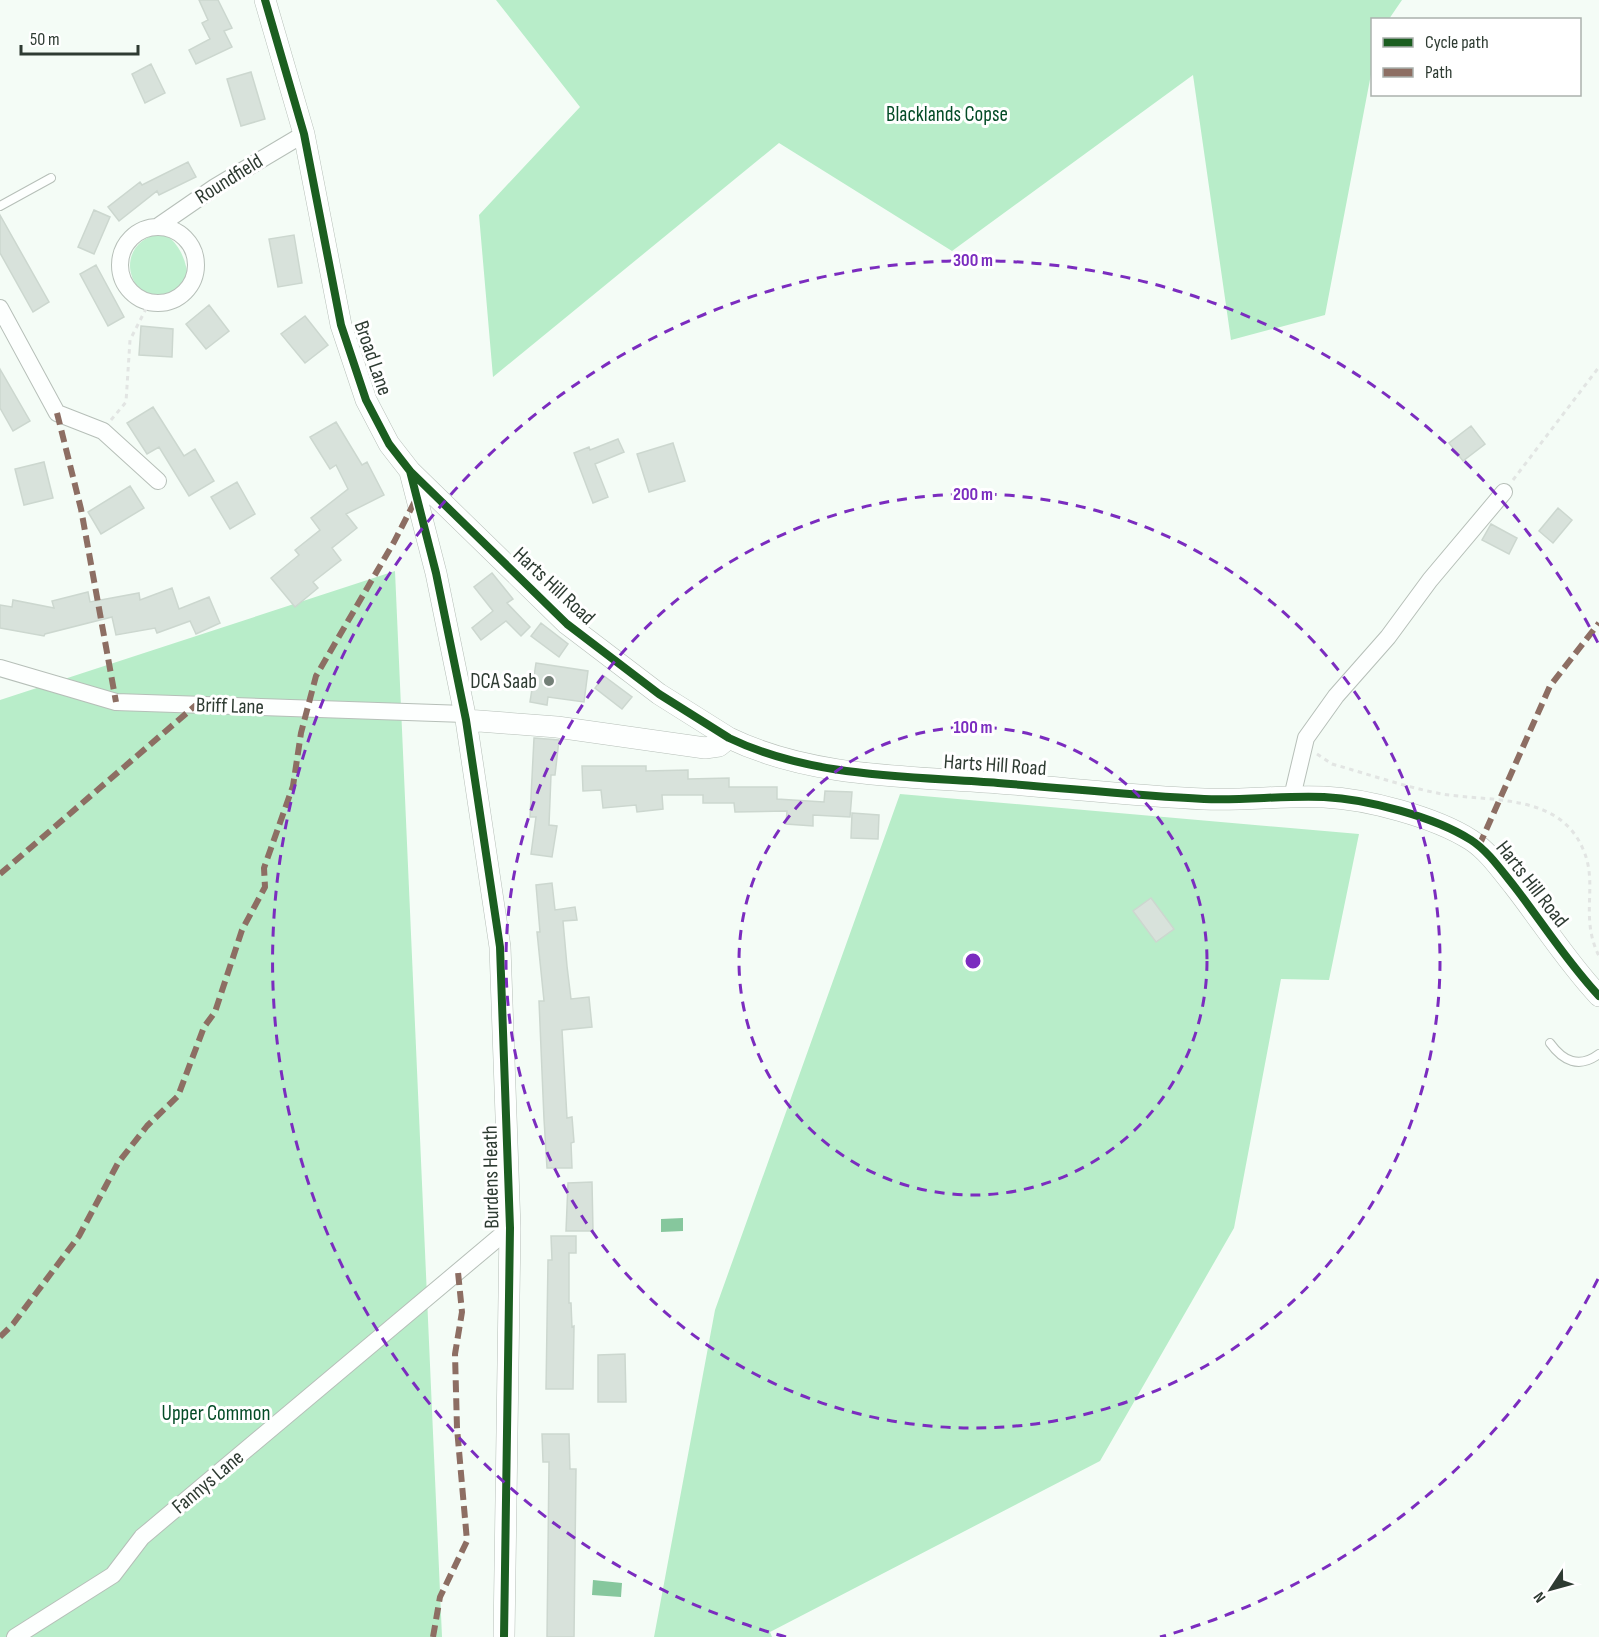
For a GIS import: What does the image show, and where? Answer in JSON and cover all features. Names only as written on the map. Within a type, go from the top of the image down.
[{"type":"street","name":"Broad Lane","points":[[265,0],[304,134],[341,325],[355,372],[379,427],[410,471],[436,573],[465,717]]},
{"type":"street","name":"Roundfield","points":[[149,303],[129,290],[120,268],[122,256],[135,236],[157,227],[215,187],[304,134]]},
{"type":"street","points":[[149,303],[174,300],[185,293],[193,283],[197,270],[193,251],[182,235],[170,229],[157,227]]},
{"type":"street","points":[[0,308],[57,413],[103,431],[158,481]]},
{"type":"street","name":"Harts Hill Road","points":[[410,471],[567,624],[659,694],[729,738],[773,756],[845,770],[1204,799],[1326,797],[1367,804],[1419,818],[1471,840],[1506,876],[1571,964],[1599,996]]},
{"type":"street","points":[[1292,797],[1306,738],[1336,696],[1389,637],[1430,580],[1504,492]]},
{"type":"street","name":"Briff Lane","points":[[0,668],[116,702],[465,717]]},
{"type":"street","points":[[465,717],[557,727],[705,748],[719,746],[729,738]]},
{"type":"street","name":"Burdens Heath","points":[[465,717],[500,947],[510,1228],[504,1637]]},
{"type":"street","name":"Fannys Lane","points":[[15,1637],[113,1575],[142,1537],[510,1228]]},
{"type":"lane","points":[[0,206],[51,178]]},
{"type":"lane","points":[[1550,1043],[1558,1054],[1571,1062],[1580,1063],[1599,1054]]},
{"type":"path","points":[[103,431],[126,402],[130,340],[149,303]]},
{"type":"path","points":[[1504,492],[1599,367]]},
{"type":"path","points":[[1306,738],[1315,753],[1332,764],[1443,794],[1500,798],[1533,807],[1557,818],[1574,832],[1584,850],[1590,873],[1588,925],[1599,956]]},
{"type":"shaded area","points":[[162,233],[178,248],[185,262],[188,278],[188,285],[170,300],[154,298],[142,292],[134,282],[130,270],[131,258],[136,247],[146,238]]},
{"type":"shaded area","points":[[683,1218],[683,1231],[661,1232],[661,1219]]},
{"type":"shaded area","points":[[593,1580],[622,1583],[621,1597],[592,1595]]},
{"type":"green space","name":"Blacklands Copse","points":[[496,0],[1402,0],[1390,18],[1371,18],[1371,74],[1325,315],[1231,340],[1193,75],[952,251],[779,143],[493,377],[479,215],[580,107]]},
{"type":"green space","name":"Upper Common","points":[[395,571],[442,1637],[0,1637],[0,700]]},
{"type":"green space","points":[[900,794],[1359,834],[1329,980],[1281,979],[1234,1228],[1100,1461],[770,1632],[772,1637],[654,1637],[715,1310]]},
{"type":"building","points":[[199,0],[218,0],[232,28],[224,31],[232,47],[196,64],[189,50],[210,39],[202,23],[208,20]]},
{"type":"building","points":[[151,64],[165,93],[145,103],[132,74]]},
{"type":"building","points":[[251,72],[265,119],[241,126],[227,79]]},
{"type":"building","points":[[188,162],[196,177],[159,195],[157,191],[119,221],[108,207],[140,182],[142,185]]},
{"type":"building","points":[[94,210],[110,217],[94,254],[78,247]]},
{"type":"building","points":[[0,215],[49,302],[33,312],[0,253]]},
{"type":"building","points":[[294,235],[302,283],[278,287],[269,239]]},
{"type":"building","points":[[96,265],[124,317],[108,326],[80,274]]},
{"type":"building","points":[[209,305],[229,331],[206,349],[186,324]]},
{"type":"building","points":[[305,316],[328,345],[305,363],[281,334]]},
{"type":"building","points":[[141,326],[173,329],[172,357],[139,355]]},
{"type":"building","points":[[0,369],[30,421],[13,431],[0,408]]},
{"type":"building","points":[[153,407],[184,456],[195,449],[214,481],[189,496],[159,447],[147,454],[127,423]]},
{"type":"building","points":[[336,422],[362,465],[367,462],[384,495],[346,514],[357,528],[332,548],[341,560],[313,582],[318,588],[295,607],[271,578],[299,555],[295,550],[320,530],[311,518],[348,489],[336,465],[330,469],[310,437]]},
{"type":"building","points":[[1471,426],[1485,444],[1463,461],[1449,443]]},
{"type":"building","points":[[618,439],[624,452],[595,464],[608,497],[593,503],[574,453],[589,447],[590,450]]},
{"type":"building","points":[[673,443],[685,481],[649,492],[637,454]]},
{"type":"building","points":[[44,462],[53,498],[24,505],[15,469]]},
{"type":"building","points":[[237,482],[255,514],[230,529],[211,497]]},
{"type":"building","points":[[130,486],[144,508],[101,534],[88,512]]},
{"type":"building","points":[[1558,508],[1572,520],[1553,543],[1539,531]]},
{"type":"building","points":[[1491,524],[1517,538],[1509,554],[1482,540]]},
{"type":"building","points":[[492,573],[513,599],[507,603],[530,627],[521,636],[506,621],[481,640],[472,628],[493,611],[474,587]]},
{"type":"building","points":[[172,588],[179,609],[209,597],[220,623],[196,634],[190,621],[157,633],[155,628],[116,635],[112,617],[44,636],[0,628],[0,605],[12,607],[13,600],[54,608],[52,601],[88,592],[90,602],[139,593],[140,600]]},
{"type":"building","points":[[541,623],[568,644],[559,657],[531,636]]},
{"type":"building","name":"DCA Saab","points":[[536,663],[588,671],[584,702],[548,697],[547,705],[530,702]]},
{"type":"building","points":[[604,676],[632,697],[622,709],[595,688]]},
{"type":"building","points":[[534,738],[559,740],[555,775],[551,775],[549,825],[557,826],[552,857],[531,854],[536,817],[530,817]]},
{"type":"building","points":[[582,766],[646,766],[646,771],[688,770],[688,779],[729,778],[729,787],[777,787],[777,799],[824,802],[825,791],[852,792],[850,817],[813,815],[813,826],[786,824],[787,811],[735,812],[734,803],[703,803],[703,795],[662,795],[663,809],[637,812],[636,805],[603,808],[601,790],[583,791]]},
{"type":"building","points":[[852,813],[879,815],[878,839],[851,838]]},
{"type":"building","points":[[552,883],[555,910],[575,907],[577,920],[563,921],[571,999],[589,997],[592,1027],[562,1030],[567,1118],[572,1117],[574,1142],[571,1143],[572,1168],[547,1168],[539,1001],[544,1001],[537,932],[540,932],[536,885]]},
{"type":"building","points":[[1151,898],[1174,929],[1156,942],[1133,911]]},
{"type":"building","points":[[592,1182],[593,1231],[566,1231],[568,1183]]},
{"type":"building","points":[[551,1236],[576,1236],[576,1253],[569,1253],[569,1303],[571,1303],[572,1327],[574,1326],[573,1389],[546,1389],[548,1260],[552,1260]]},
{"type":"building","points":[[625,1354],[626,1402],[598,1402],[598,1355]]},
{"type":"building","points":[[542,1434],[569,1434],[570,1469],[576,1469],[574,1637],[547,1637],[549,1462],[543,1462]]},
{"type":"marked path","points":[[57,413],[81,509],[116,702]]},
{"type":"marked path","points":[[0,1337],[13,1324],[79,1236],[118,1163],[147,1126],[178,1096],[204,1027],[215,1012],[242,930],[265,887],[264,868],[293,786],[301,733],[316,676],[394,542],[416,499]]},
{"type":"marked path","points":[[1479,846],[1550,686],[1599,623]]},
{"type":"marked path","points":[[0,874],[196,705]]},
{"type":"marked path","points":[[433,1637],[440,1597],[467,1541],[457,1428],[455,1354],[462,1312],[458,1272]]},
{"type":"cycle path","points":[[265,0],[304,134],[341,325],[366,400],[389,444],[410,471],[567,624],[659,694],[729,738],[793,761],[827,768],[895,776],[1178,798],[1341,798],[1380,805],[1420,817],[1471,840],[1489,855],[1576,970],[1599,996]]},
{"type":"cycle path","points":[[410,471],[436,573],[466,720],[500,947],[510,1228],[504,1637]]},
{"type":"place","name":"DCA Saab","points":[[549,681]]}]
